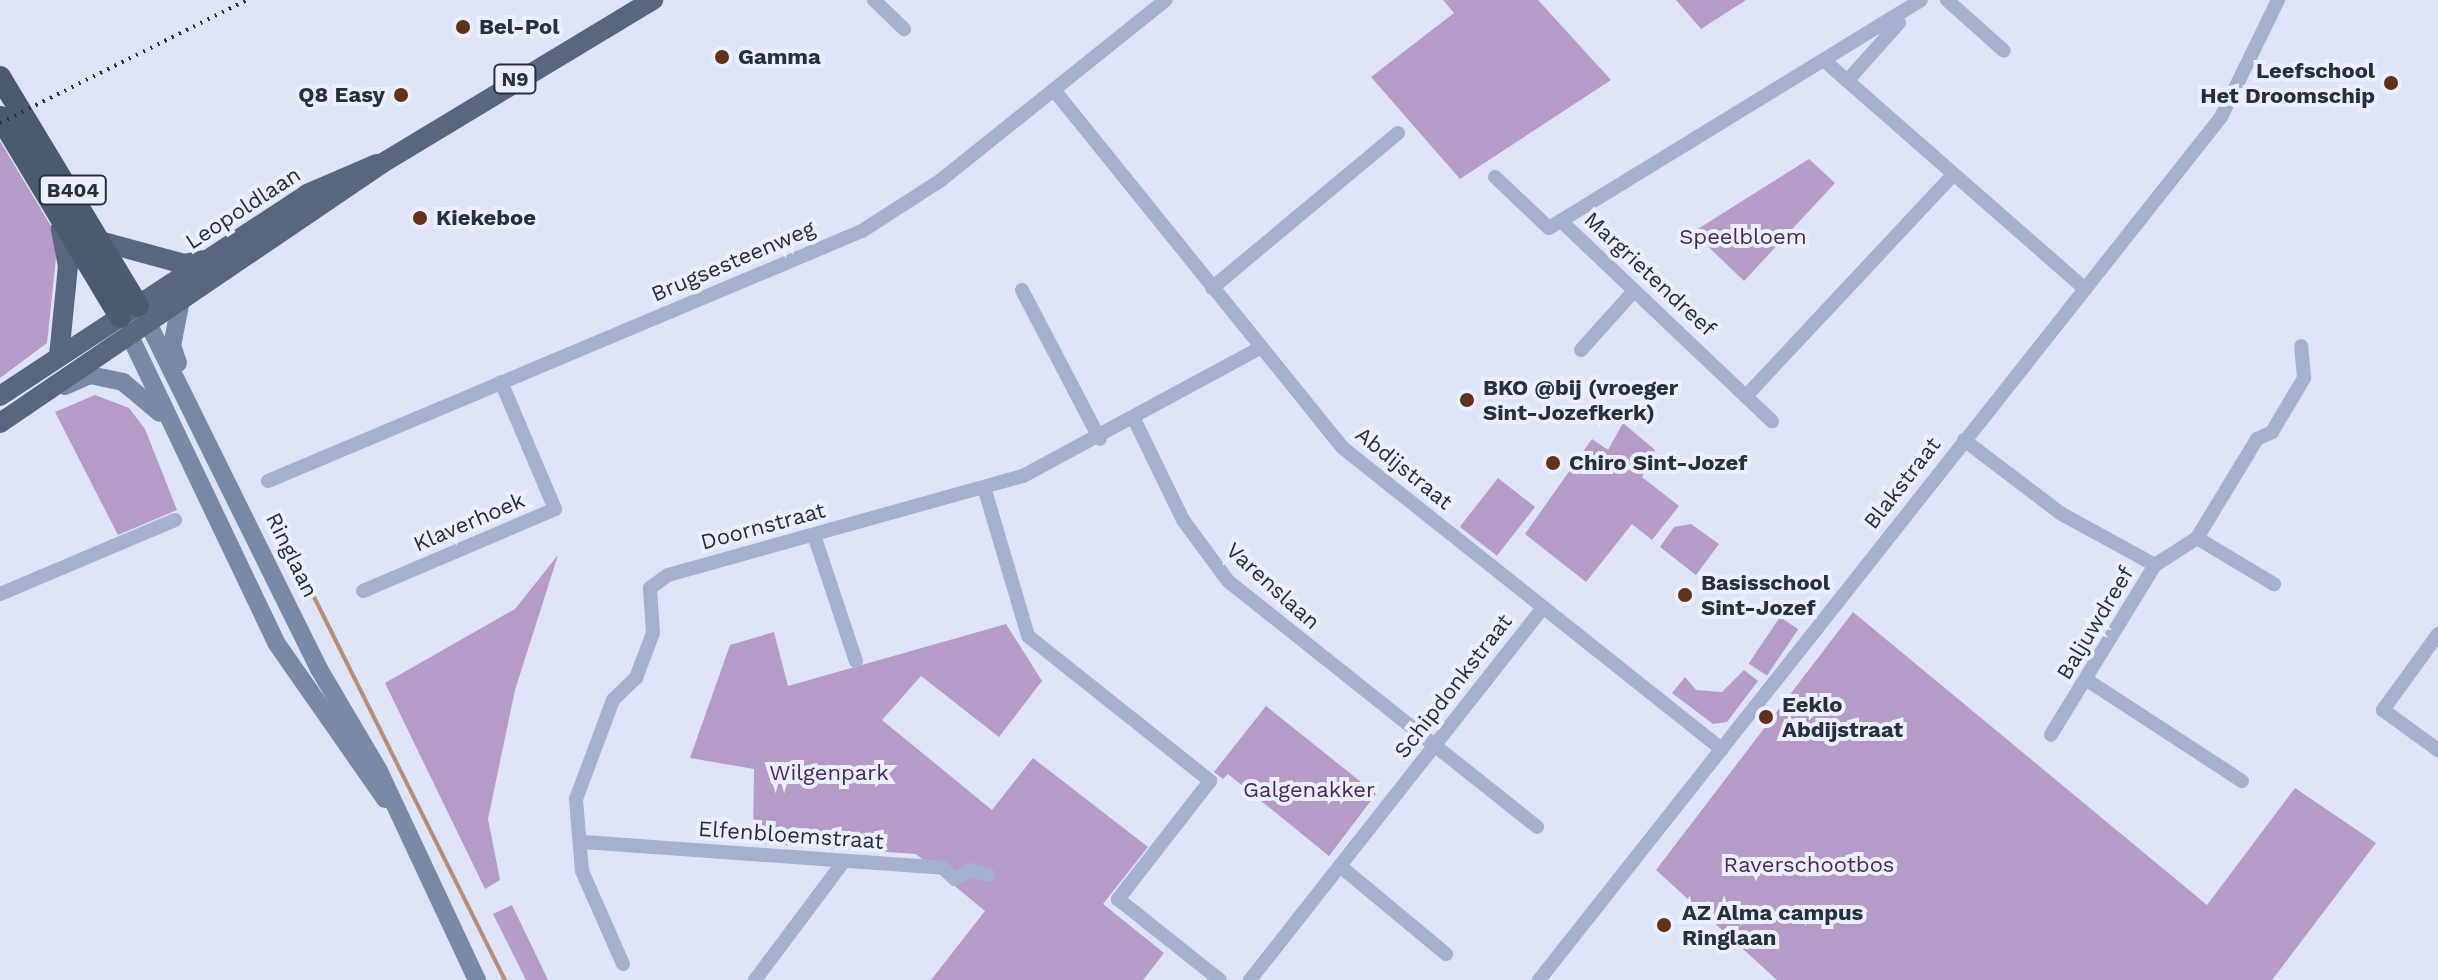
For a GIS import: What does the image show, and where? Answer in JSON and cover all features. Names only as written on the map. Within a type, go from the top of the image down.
[{"type":"highway","name":"Ringlaan","points":[[0,77],[103,242],[134,320]]},
{"type":"highway","name":"Ringlaan","points":[[0,117],[134,320]]},
{"type":"main road","name":"Leopoldlaan","points":[[0,396],[59,356],[181,300],[381,164],[653,0]]},
{"type":"main road","name":"Leopoldlaan","points":[[0,423],[49,390],[207,260],[307,194],[381,164]]},
{"type":"main road","points":[[53,200],[68,251],[59,356]]},
{"type":"main road","points":[[103,242],[184,264],[207,260]]},
{"type":"main road","points":[[180,386],[172,346],[181,300]]},
{"type":"main road","name":"Ringlaan","points":[[134,320],[180,386],[477,980]]},
{"type":"main road","name":"Ringlaan","points":[[134,320],[177,438],[277,644],[392,807]]},
{"type":"main road","points":[[49,390],[90,375],[123,382],[143,393],[177,438]]},
{"type":"street","points":[[874,0],[904,29]]},
{"type":"street","name":"Brugsesteenweg","points":[[268,481],[862,231],[1054,90],[1166,0]]},
{"type":"street","points":[[1947,0],[2004,51]]},
{"type":"street","name":"Blakstraat","points":[[1539,980],[2221,117],[2278,0]]},
{"type":"street","points":[[1561,221],[1827,63],[1915,5]]},
{"type":"street","points":[[1847,81],[1915,5]]},
{"type":"street","points":[[1827,63],[1951,177],[2085,289]]},
{"type":"street","name":"Abdijstraat","points":[[1054,90],[1343,448],[1722,749]]},
{"type":"street","points":[[1212,288],[1398,133]]},
{"type":"street","name":"Margrietendreef","points":[[1495,177],[1549,228],[1561,221],[1772,421]]},
{"type":"street","points":[[1747,395],[1951,177]]},
{"type":"street","points":[[1022,290],[1100,439]]},
{"type":"street","points":[[1581,350],[1634,291]]},
{"type":"street","points":[[2155,565],[2197,538],[2304,378],[2301,346]]},
{"type":"street","name":"Doornstraat","points":[[623,964],[582,871],[584,842],[576,799],[613,700],[636,678],[653,633],[650,588],[668,575],[984,487],[1100,439],[1260,348]]},
{"type":"street","name":"Klaverhoek","points":[[363,591],[555,509],[501,382]]},
{"type":"street","name":"Varenslaan","points":[[1134,419],[1183,520],[1228,581],[1537,827]]},
{"type":"street","name":"Baljuwdreef","points":[[1964,440],[2060,513],[2155,565],[2051,735]]},
{"type":"street","points":[[984,487],[1028,636],[1210,781],[1118,899],[1220,980]]},
{"type":"street","points":[[0,594],[175,520]]},
{"type":"street","points":[[814,535],[856,661]]},
{"type":"street","points":[[2197,538],[2274,584]]},
{"type":"street","name":"Schipdonkstraat","points":[[1250,980],[1543,607]]},
{"type":"street","points":[[2438,634],[2383,710],[2438,750]]},
{"type":"street","points":[[2087,680],[2242,781]]},
{"type":"street","name":"Elfenbloemstraat","points":[[584,842],[943,868],[955,879],[971,870],[988,875]]},
{"type":"street","points":[[755,980],[844,861]]},
{"type":"street","points":[[1340,866],[1446,954]]},
{"type":"green space","points":[[1443,0],[1538,0],[1611,80],[1460,179],[1371,77],[1454,13]]},
{"type":"green space","points":[[1676,0],[1746,0],[1701,29]]},
{"type":"green space","points":[[0,141],[54,231],[56,258],[47,343],[0,378]]},
{"type":"green space","name":"Speelbloem","points":[[1809,159],[1835,183],[1744,281],[1693,232]]},
{"type":"green space","points":[[95,395],[129,408],[145,429],[177,510],[118,535],[55,412]]},
{"type":"green space","points":[[1623,423],[1655,450],[1642,477],[1679,506],[1652,540],[1632,524],[1586,582],[1525,534],[1592,439],[1608,450]]},
{"type":"green space","points":[[1498,478],[1535,507],[1497,556],[1460,527]]},
{"type":"green space","points":[[1691,524],[1719,544],[1696,575],[1660,547],[1674,527]]},
{"type":"green space","points":[[558,555],[515,690],[488,819],[500,880],[485,889],[385,683],[515,609]]},
{"type":"green space","name":"Raverschootbos","points":[[1853,612],[2207,905],[2295,788],[2376,843],[2272,980],[1777,980],[1656,870]]},
{"type":"green space","points":[[1780,617],[1798,629],[1767,676],[1749,663]]},
{"type":"green space","name":"Wilgenpark","points":[[1006,624],[1042,681],[999,737],[921,676],[882,720],[992,810],[1033,758],[1148,847],[1103,904],[1164,953],[1143,980],[931,980],[985,911],[916,854],[753,843],[754,769],[690,758],[730,645],[774,632],[788,686]]},
{"type":"green space","points":[[1744,670],[1758,681],[1727,722],[1713,724],[1672,693],[1685,677],[1696,690],[1722,692]]},
{"type":"green space","name":"Galgenakker","points":[[1266,706],[1376,794],[1329,856],[1228,774],[1223,779],[1214,772]]},
{"type":"green space","points":[[512,905],[548,980],[526,980],[493,914]]},
{"type":"waterway","points":[[303,575],[505,980]]},
{"type":"railway","points":[[0,123],[247,0]]},
{"type":"place","name":"Bel-Pol","points":[[463,27]]},
{"type":"place","name":"Gamma","points":[[722,57]]},
{"type":"place","name":"Leefschool Het Droomschip","points":[[2391,83]]},
{"type":"place","name":"Q8 Easy","points":[[401,95]]},
{"type":"place","name":"Kiekeboe","points":[[420,218]]},
{"type":"place","name":"BKO @bij (vroeger Sint-Jozefkerk)","points":[[1467,400]]},
{"type":"place","name":"Chiro Sint-Jozef","points":[[1553,463]]},
{"type":"place","name":"Basisschool Sint-Jozef","points":[[1685,595]]},
{"type":"place","name":"Eeklo Abdijstraat","points":[[1766,717]]},
{"type":"place","name":"AZ Alma campus Ringlaan","points":[[1664,925]]}]
